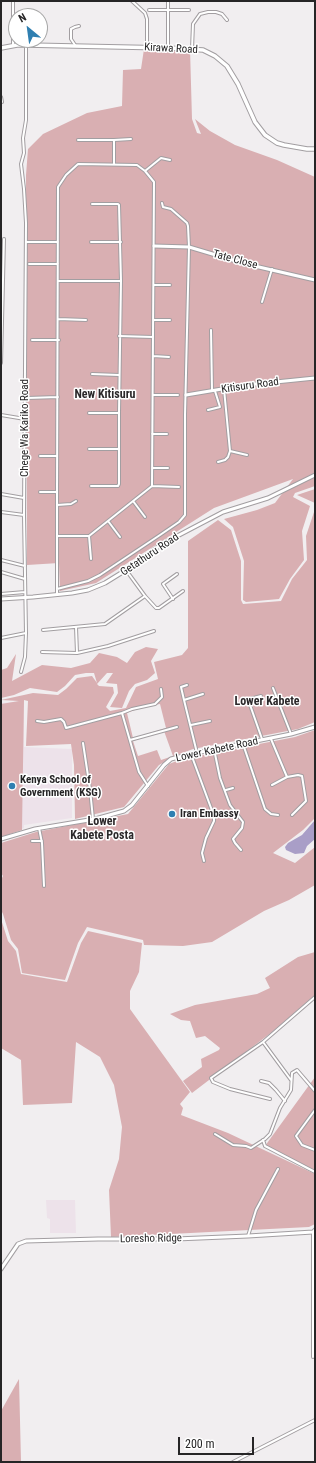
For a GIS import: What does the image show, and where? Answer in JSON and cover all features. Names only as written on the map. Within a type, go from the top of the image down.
[{"type":"main road","name":"Kirawa Road","points":[[48,45],[192,48],[210,53],[227,66],[238,84],[255,122],[265,136],[284,145],[315,149]]},
{"type":"main road","name":"Tate Close","points":[[154,246],[189,247],[246,264],[315,280]]},
{"type":"main road","name":"Kitisuru Road","points":[[186,395],[251,384],[315,378]]},
{"type":"main road","name":"Getathuru Road","points":[[1,599],[57,595],[88,590],[106,583],[162,544],[223,512],[268,498],[315,475]]},
{"type":"main road","name":"Lower Kabete Road","points":[[1,839],[40,828],[117,814],[126,810],[132,805],[167,762],[171,760],[191,754],[271,739],[315,728]]},
{"type":"main road","name":"Loresho Ridge","points":[[1,1269],[18,1244],[26,1241],[98,1239],[138,1240],[248,1236],[314,1231]]},
{"type":"street","points":[[132,1],[145,13],[147,19],[147,47]]},
{"type":"street","points":[[168,1],[168,48]]},
{"type":"street","points":[[150,10],[188,10]]},
{"type":"street","points":[[192,48],[193,24],[200,14],[216,12],[222,14],[227,20]]},
{"type":"street","points":[[76,46],[71,39],[71,29],[75,26],[79,26]]},
{"type":"street","name":"Chege Wa Kariko Road","points":[[21,672],[25,657],[26,633],[24,498],[26,223],[21,164],[24,153],[23,138],[26,120],[26,48]]},
{"type":"street","points":[[1,97],[2,102]]},
{"type":"street","points":[[78,140],[131,139]]},
{"type":"street","points":[[114,140],[114,164]]},
{"type":"street","points":[[145,171],[161,158],[170,160]]},
{"type":"street","points":[[57,595],[58,187],[66,175],[78,164],[137,165],[145,171],[154,182],[152,486]]},
{"type":"street","points":[[57,589],[88,581],[100,575],[148,544],[184,517],[186,503],[186,395],[189,247],[187,224],[171,210],[163,207],[162,203]]},
{"type":"street","points":[[91,486],[118,486],[119,484],[119,336],[121,281],[119,204],[92,204]]},
{"type":"street","points":[[1,364],[4,239]]},
{"type":"street","points":[[27,242],[58,242]]},
{"type":"street","points":[[91,242],[121,242]]},
{"type":"street","points":[[29,264],[58,264]]},
{"type":"street","points":[[262,302],[272,269]]},
{"type":"street","points":[[58,281],[121,281]]},
{"type":"street","points":[[154,285],[170,286]]},
{"type":"street","points":[[58,319],[86,320]]},
{"type":"street","points":[[154,320],[170,320]]},
{"type":"street","points":[[208,410],[220,407],[214,391],[211,330]]},
{"type":"street","points":[[119,336],[153,337]]},
{"type":"street","points":[[32,340],[58,340]]},
{"type":"street","points":[[153,356],[168,357]]},
{"type":"street","points":[[92,374],[119,375]]},
{"type":"street","points":[[218,462],[225,460],[230,451],[224,389]]},
{"type":"street","points":[[152,395],[178,395]]},
{"type":"street","points":[[27,398],[58,397]]},
{"type":"street","points":[[89,413],[119,413]]},
{"type":"street","points":[[1,416],[25,419]]},
{"type":"street","points":[[152,434],[167,434]]},
{"type":"street","points":[[89,449],[119,449]]},
{"type":"street","points":[[230,451],[247,455]]},
{"type":"street","points":[[40,456],[57,456]]},
{"type":"street","points":[[152,468],[168,468]]},
{"type":"street","points":[[57,536],[89,536],[152,486],[179,487]]},
{"type":"street","points":[[40,492],[57,492]]},
{"type":"street","points":[[1,494],[24,498]]},
{"type":"street","points":[[57,505],[71,504],[76,500]]},
{"type":"street","points":[[133,501],[145,517]]},
{"type":"street","points":[[1,512],[24,515]]},
{"type":"street","points":[[108,521],[120,537]]},
{"type":"street","points":[[89,536],[91,559]]},
{"type":"street","points":[[1,560],[25,566]]},
{"type":"street","points":[[126,570],[145,596],[157,608],[173,599],[183,591]]},
{"type":"street","points":[[1,572],[25,579]]},
{"type":"street","points":[[173,599],[163,583],[177,574]]},
{"type":"street","points":[[1,594],[25,592]]},
{"type":"street","points":[[43,630],[105,624],[145,596]]},
{"type":"street","points":[[76,627],[77,653]]},
{"type":"street","points":[[42,652],[77,653],[108,646],[154,631]]},
{"type":"street","points":[[1,638],[26,633]]},
{"type":"street","points":[[187,686],[181,687],[197,753]]},
{"type":"street","points":[[273,688],[291,734]]},
{"type":"street","points":[[37,721],[44,722],[61,719],[66,728],[155,704],[162,697],[161,689]]},
{"type":"street","points":[[184,700],[203,694]]},
{"type":"street","points":[[261,696],[250,699],[248,702],[262,740]]},
{"type":"street","points":[[122,713],[139,772],[148,786]]},
{"type":"street","points":[[191,725],[210,721]]},
{"type":"street","points":[[130,740],[177,727]]},
{"type":"street","points":[[271,739],[287,777]]},
{"type":"street","points":[[83,743],[88,770],[93,819]]},
{"type":"street","points":[[243,744],[265,809],[271,814],[278,815]]},
{"type":"street","points":[[214,749],[220,778],[226,790],[230,806],[244,822],[242,828],[233,839],[241,850]]},
{"type":"street","points":[[191,754],[214,816],[214,821],[206,838],[202,853],[204,861]]},
{"type":"street","points":[[272,785],[287,777],[298,775],[302,776],[307,800],[292,815]]},
{"type":"street","points":[[226,790],[233,788]]},
{"type":"street","points":[[40,828],[44,886]]},
{"type":"street","points":[[32,841],[42,841]]},
{"type":"street","points":[[270,1099],[230,1089],[212,1082],[211,1078],[262,1042],[315,997]]},
{"type":"street","points":[[262,1042],[291,1080]]},
{"type":"street","points":[[215,1134],[233,1145],[251,1148],[270,1134],[280,1108],[291,1090],[292,1073],[297,1070],[315,1091]]},
{"type":"street","points":[[261,1081],[269,1083],[285,1101]]},
{"type":"street","points":[[315,1110],[296,1136],[302,1145],[315,1150]]},
{"type":"street","points":[[263,1140],[265,1146],[315,1172]]},
{"type":"street","points":[[248,1236],[256,1210],[278,1169]]},
{"type":"street","points":[[313,1357],[314,1231]]},
{"type":"street","points":[[233,1462],[315,1420]]},
{"type":"shaded area","points":[[144,49],[190,49],[192,119],[197,133],[201,134],[195,119],[210,131],[235,145],[277,160],[315,177],[315,486],[295,493],[293,497],[310,506],[302,531],[304,560],[290,579],[279,599],[246,602],[243,600],[244,561],[233,527],[224,519],[257,510],[275,503],[293,479],[214,508],[96,583],[60,591],[59,563],[27,565],[26,175],[28,149],[43,134],[87,113],[122,106],[123,70],[141,69]]},
{"type":"shaded area","points":[[315,489],[315,503],[297,495]]},
{"type":"shaded area","points":[[315,509],[315,722],[298,729],[193,749],[177,755],[159,765],[124,807],[75,819],[74,765],[71,744],[26,746],[28,701],[24,700],[22,830],[1,837],[1,704],[19,701],[1,700],[33,693],[58,695],[77,678],[92,676],[97,683],[94,673],[86,673],[75,675],[57,692],[30,688],[14,695],[1,698],[1,670],[7,668],[16,654],[12,681],[42,665],[71,668],[90,663],[99,653],[117,657],[127,663],[135,652],[146,647],[158,649],[151,661],[155,673],[147,680],[135,684],[129,691],[122,708],[110,707],[118,693],[117,684],[106,683],[113,673],[107,673],[97,684],[99,686],[113,687],[114,693],[106,707],[110,711],[126,708],[136,687],[158,679],[154,662],[182,655],[188,648],[188,541],[218,520],[231,530],[241,561],[241,600],[243,604],[281,601],[292,579],[307,560],[306,536]],"holes":[[[160,704],[166,728],[133,738],[127,713],[143,707]],[[164,731],[173,756],[161,760],[157,750],[138,756],[133,741]]]},
{"type":"shaded area","points":[[24,701],[24,747],[72,749],[72,818],[24,825],[24,828],[1,837],[1,703]]},
{"type":"shaded area","points":[[315,730],[315,818],[303,830],[273,853],[295,863],[315,847],[315,885],[289,900],[264,911],[212,942],[183,946],[144,945],[143,940],[87,927],[78,943],[65,980],[22,973],[18,949],[11,940],[1,910],[1,880],[3,876],[1,873],[1,843],[36,832],[128,814],[169,764],[182,759],[295,737]]},
{"type":"shaded area","points":[[315,820],[315,839],[307,846],[304,853],[295,854],[286,850],[285,847],[288,843],[302,835]]},
{"type":"shaded area","points":[[1,919],[8,941],[16,951],[21,974],[67,982],[81,943],[88,931],[142,943],[139,972],[130,991],[130,1009],[190,1092],[180,1104],[183,1108],[181,1115],[228,1133],[315,1174],[315,1224],[309,1227],[111,1237],[109,1190],[119,1159],[122,1127],[114,1085],[100,1057],[76,1042],[72,1103],[23,1105],[21,1060],[1,1048]]},
{"type":"shaded area","points":[[315,952],[315,995],[272,1032],[192,1093],[183,1081],[202,1067],[201,1059],[219,1050],[220,1048],[205,1036],[196,1038],[190,1021],[181,1020],[170,1014],[195,1005],[257,994],[270,988],[265,978],[298,957]]},
{"type":"shaded area","points":[[315,1077],[315,1171],[265,1146]]},
{"type":"shaded area","points":[[46,1200],[75,1200],[76,1233],[50,1233],[50,1219],[47,1218]]},
{"type":"shaded area","points":[[19,1379],[21,1462],[1,1462],[1,1411]]},
{"type":"place","name":"Kenya School of Government (KSG)","points":[[12,786]]},
{"type":"place","name":"Iran Embassy","points":[[172,814]]},
{"type":"district","name":"New Kitisuru","points":[[105,395]]},
{"type":"district","name":"Lower Kabete","points":[[267,702]]},
{"type":"district","name":"Lower Kabete Posta","points":[[102,829]]}]
